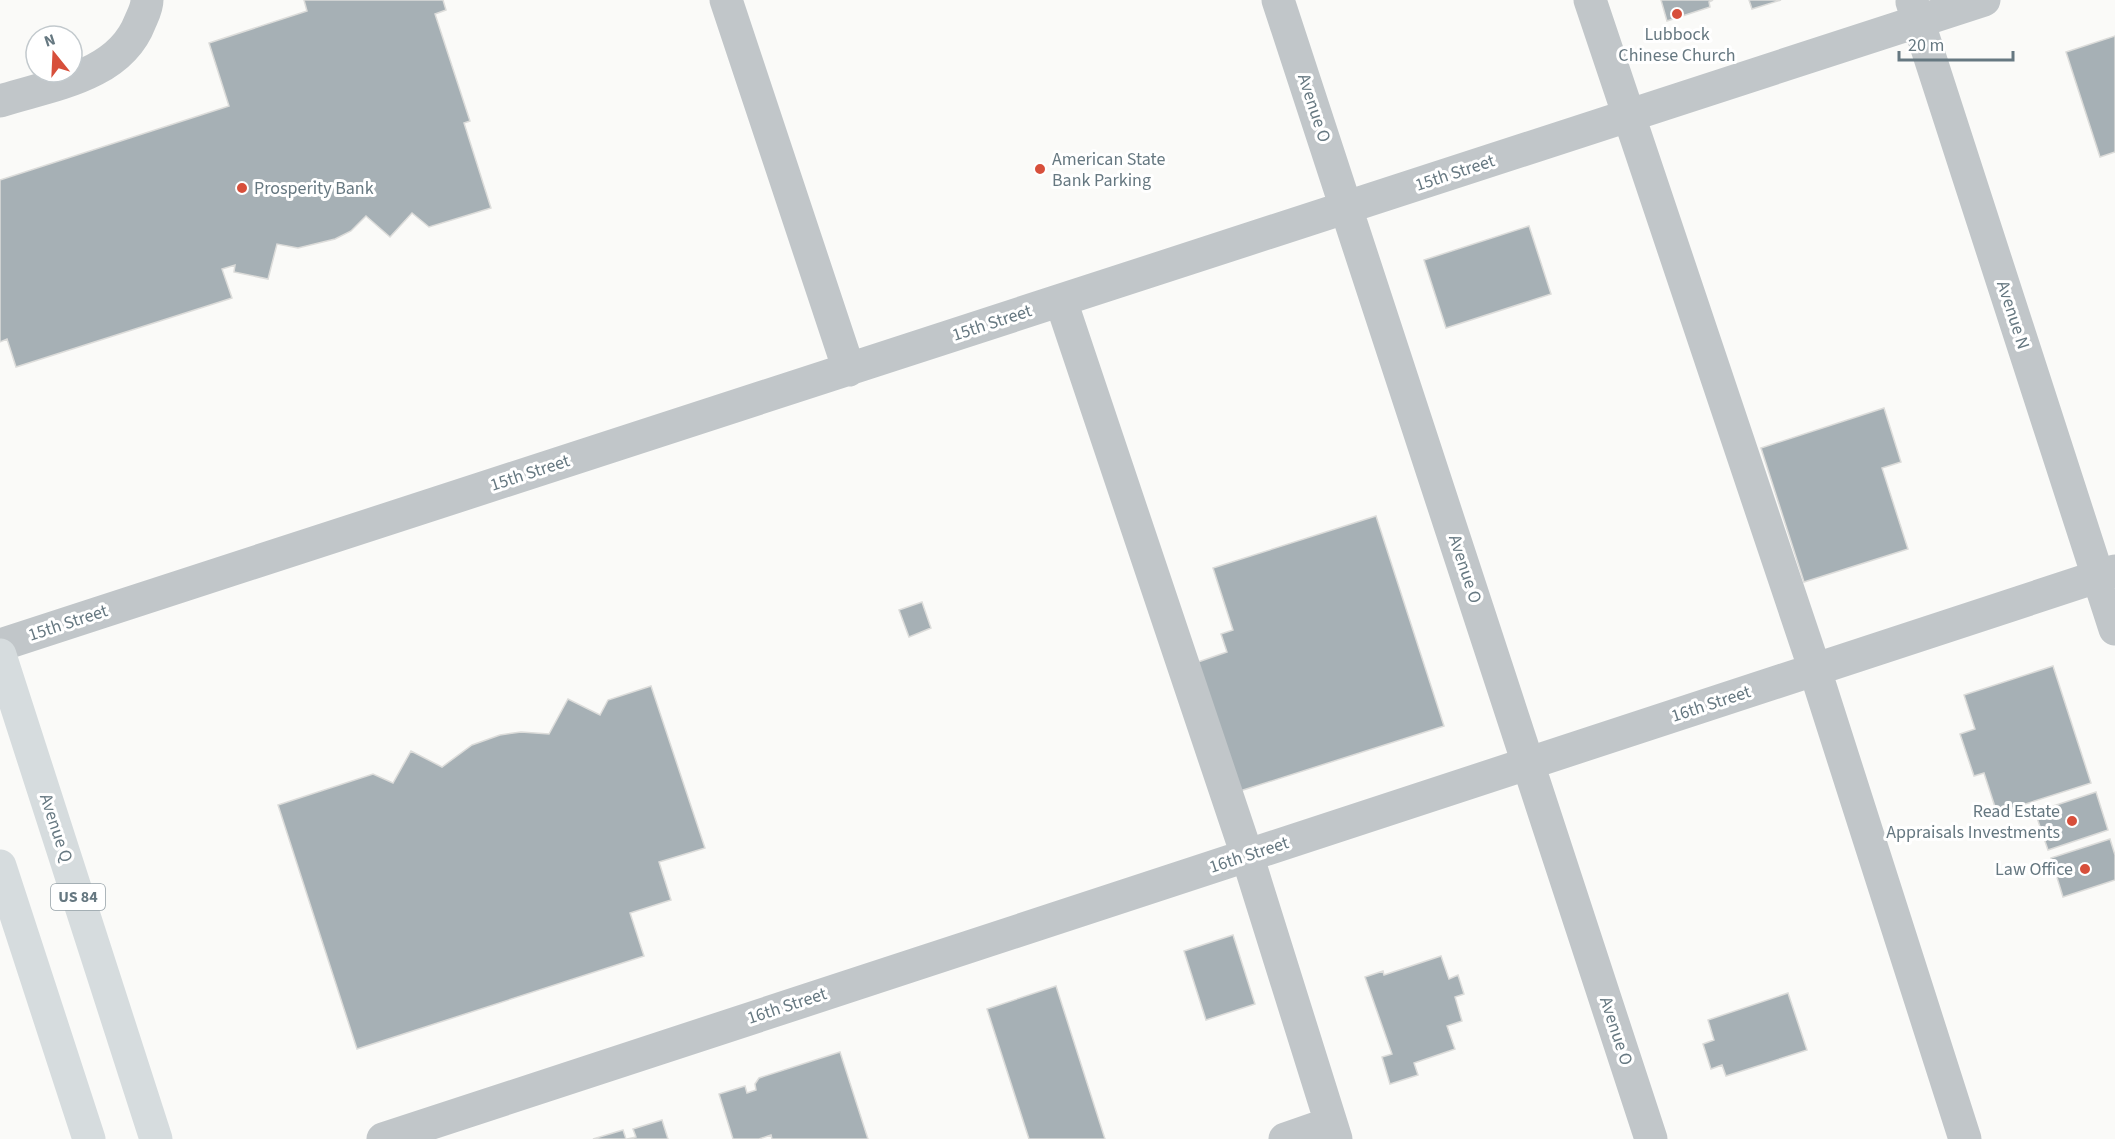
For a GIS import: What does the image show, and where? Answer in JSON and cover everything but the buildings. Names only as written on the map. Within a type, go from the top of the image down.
[{"type":"highway","name":"Avenue Q","points":[[0,655],[156,1139]]},
{"type":"highway","points":[[0,866],[89,1139]]},
{"type":"street","points":[[0,101],[99,69],[119,56],[136,34],[147,0]]},
{"type":"street","points":[[726,0],[849,370]]},
{"type":"street","name":"Avenue O","points":[[1278,0],[1651,1139]]},
{"type":"street","points":[[1590,0],[1815,670],[1965,1139]]},
{"type":"street","name":"15th Street","points":[[0,645],[1629,116],[1915,11],[1984,0]]},
{"type":"street","name":"Avenue N","points":[[1915,11],[2106,574],[2115,629]]},
{"type":"street","points":[[1061,301],[1247,855],[1334,1131],[1285,1139]]},
{"type":"street","name":"16th Street","points":[[384,1139],[2106,574]]},
{"type":"place","name":"Lubbock Chinese Church","points":[[1677,14]]},
{"type":"place","name":"American State Bank Parking","points":[[1040,169]]},
{"type":"place","name":"Prosperity Bank","points":[[242,188]]},
{"type":"place","name":"Read Estate Appraisals Investments","points":[[2072,821]]},
{"type":"place","name":"Law Office","points":[[2085,869]]}]
